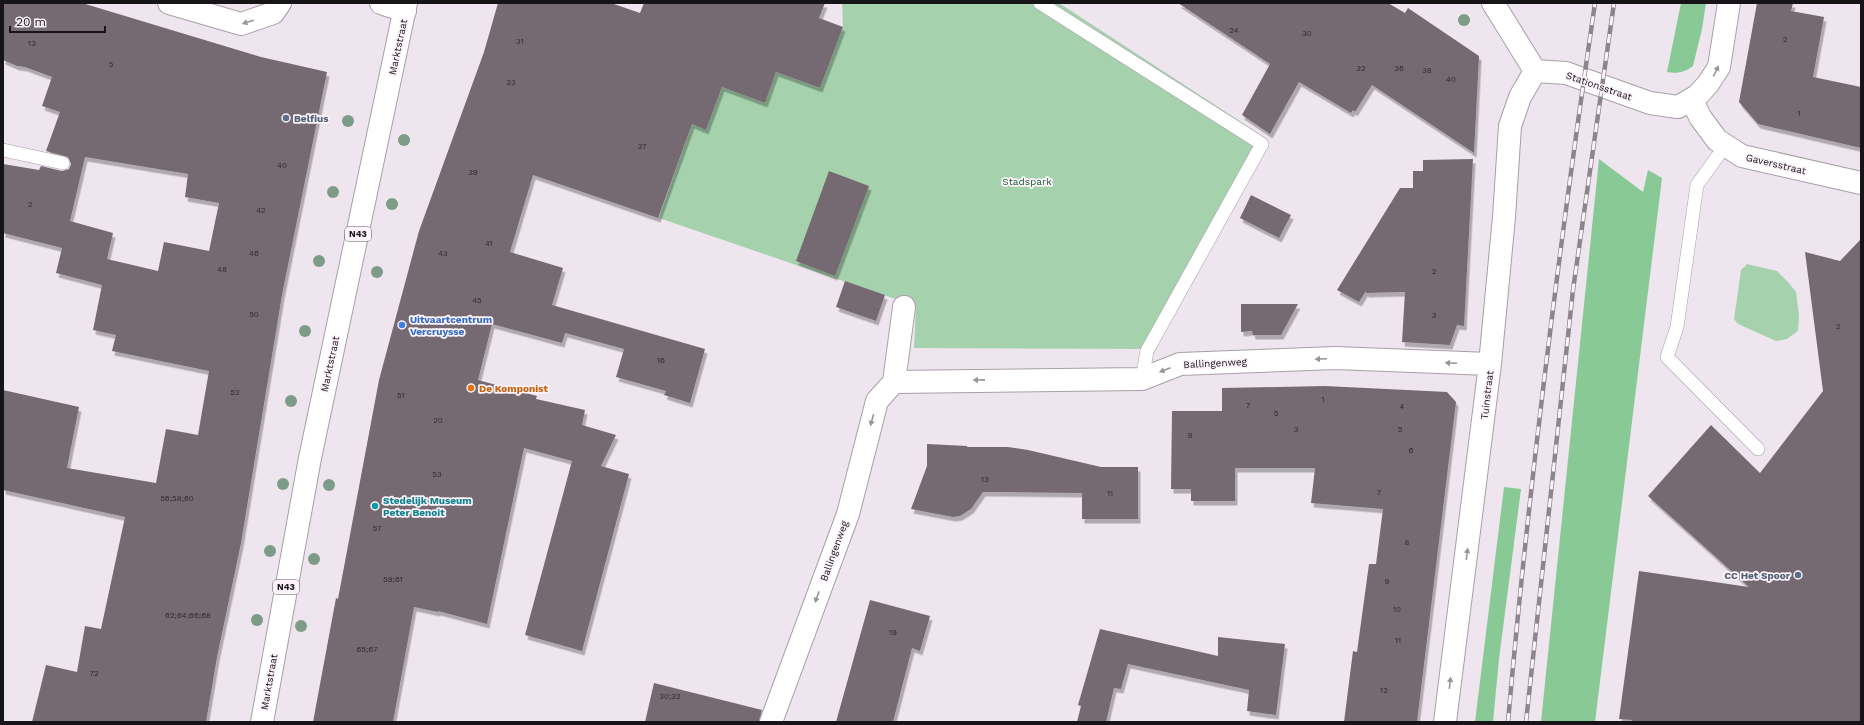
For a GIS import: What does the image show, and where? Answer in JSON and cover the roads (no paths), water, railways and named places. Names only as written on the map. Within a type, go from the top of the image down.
[{"type":"street","points":[[169,3],[241,24],[273,13],[280,3]]},
{"type":"street","points":[[381,3],[408,6]]},
{"type":"street","points":[[1493,3],[1534,71]]},
{"type":"street","points":[[1692,100],[1708,84],[1719,67],[1729,3]]},
{"type":"street","name":"Marktstraat","points":[[262,720],[310,458],[408,6]]},
{"type":"street","name":"Stationsstraat","points":[[1534,71],[1566,73],[1650,103],[1669,107],[1678,107],[1692,100]]},
{"type":"street","name":"Tuinstraat","points":[[1445,722],[1490,364],[1504,216],[1510,126],[1520,97],[1534,71]]},
{"type":"street","name":"Gaversstraat","points":[[1692,100],[1700,117],[1711,132],[1725,146],[1742,156],[1861,183]]},
{"type":"street","points":[[894,382],[904,307]]},
{"type":"street","name":"Ballingenweg","points":[[771,722],[848,514],[877,402],[894,382],[1142,379],[1180,364],[1335,358],[1490,364]]},
{"type":"lane","points":[[1040,3],[1262,144],[1147,351],[1142,379]]},
{"type":"lane","points":[[1725,146],[1697,185],[1677,327],[1667,357],[1758,449]]},
{"type":"lane","points":[[3,150],[62,163]]},
{"type":"railway","points":[[1508,722],[1516,632],[1546,362],[1595,3]]},
{"type":"railway","points":[[1526,722],[1573,290],[1614,3]]},
{"type":"place","name":"Belfius","points":[[286,118]]},
{"type":"place","name":"Uitvaartcentrum Vercruysse","points":[[402,325]]},
{"type":"place","name":"De Komponist","points":[[471,388]]},
{"type":"place","name":"Stedelijk Museum Peter Benoit","points":[[375,506]]},
{"type":"place","name":"CC Het Spoor","points":[[1798,575]]},
{"type":"park label","name":"Stadspark","points":[[1027,181]]}]
